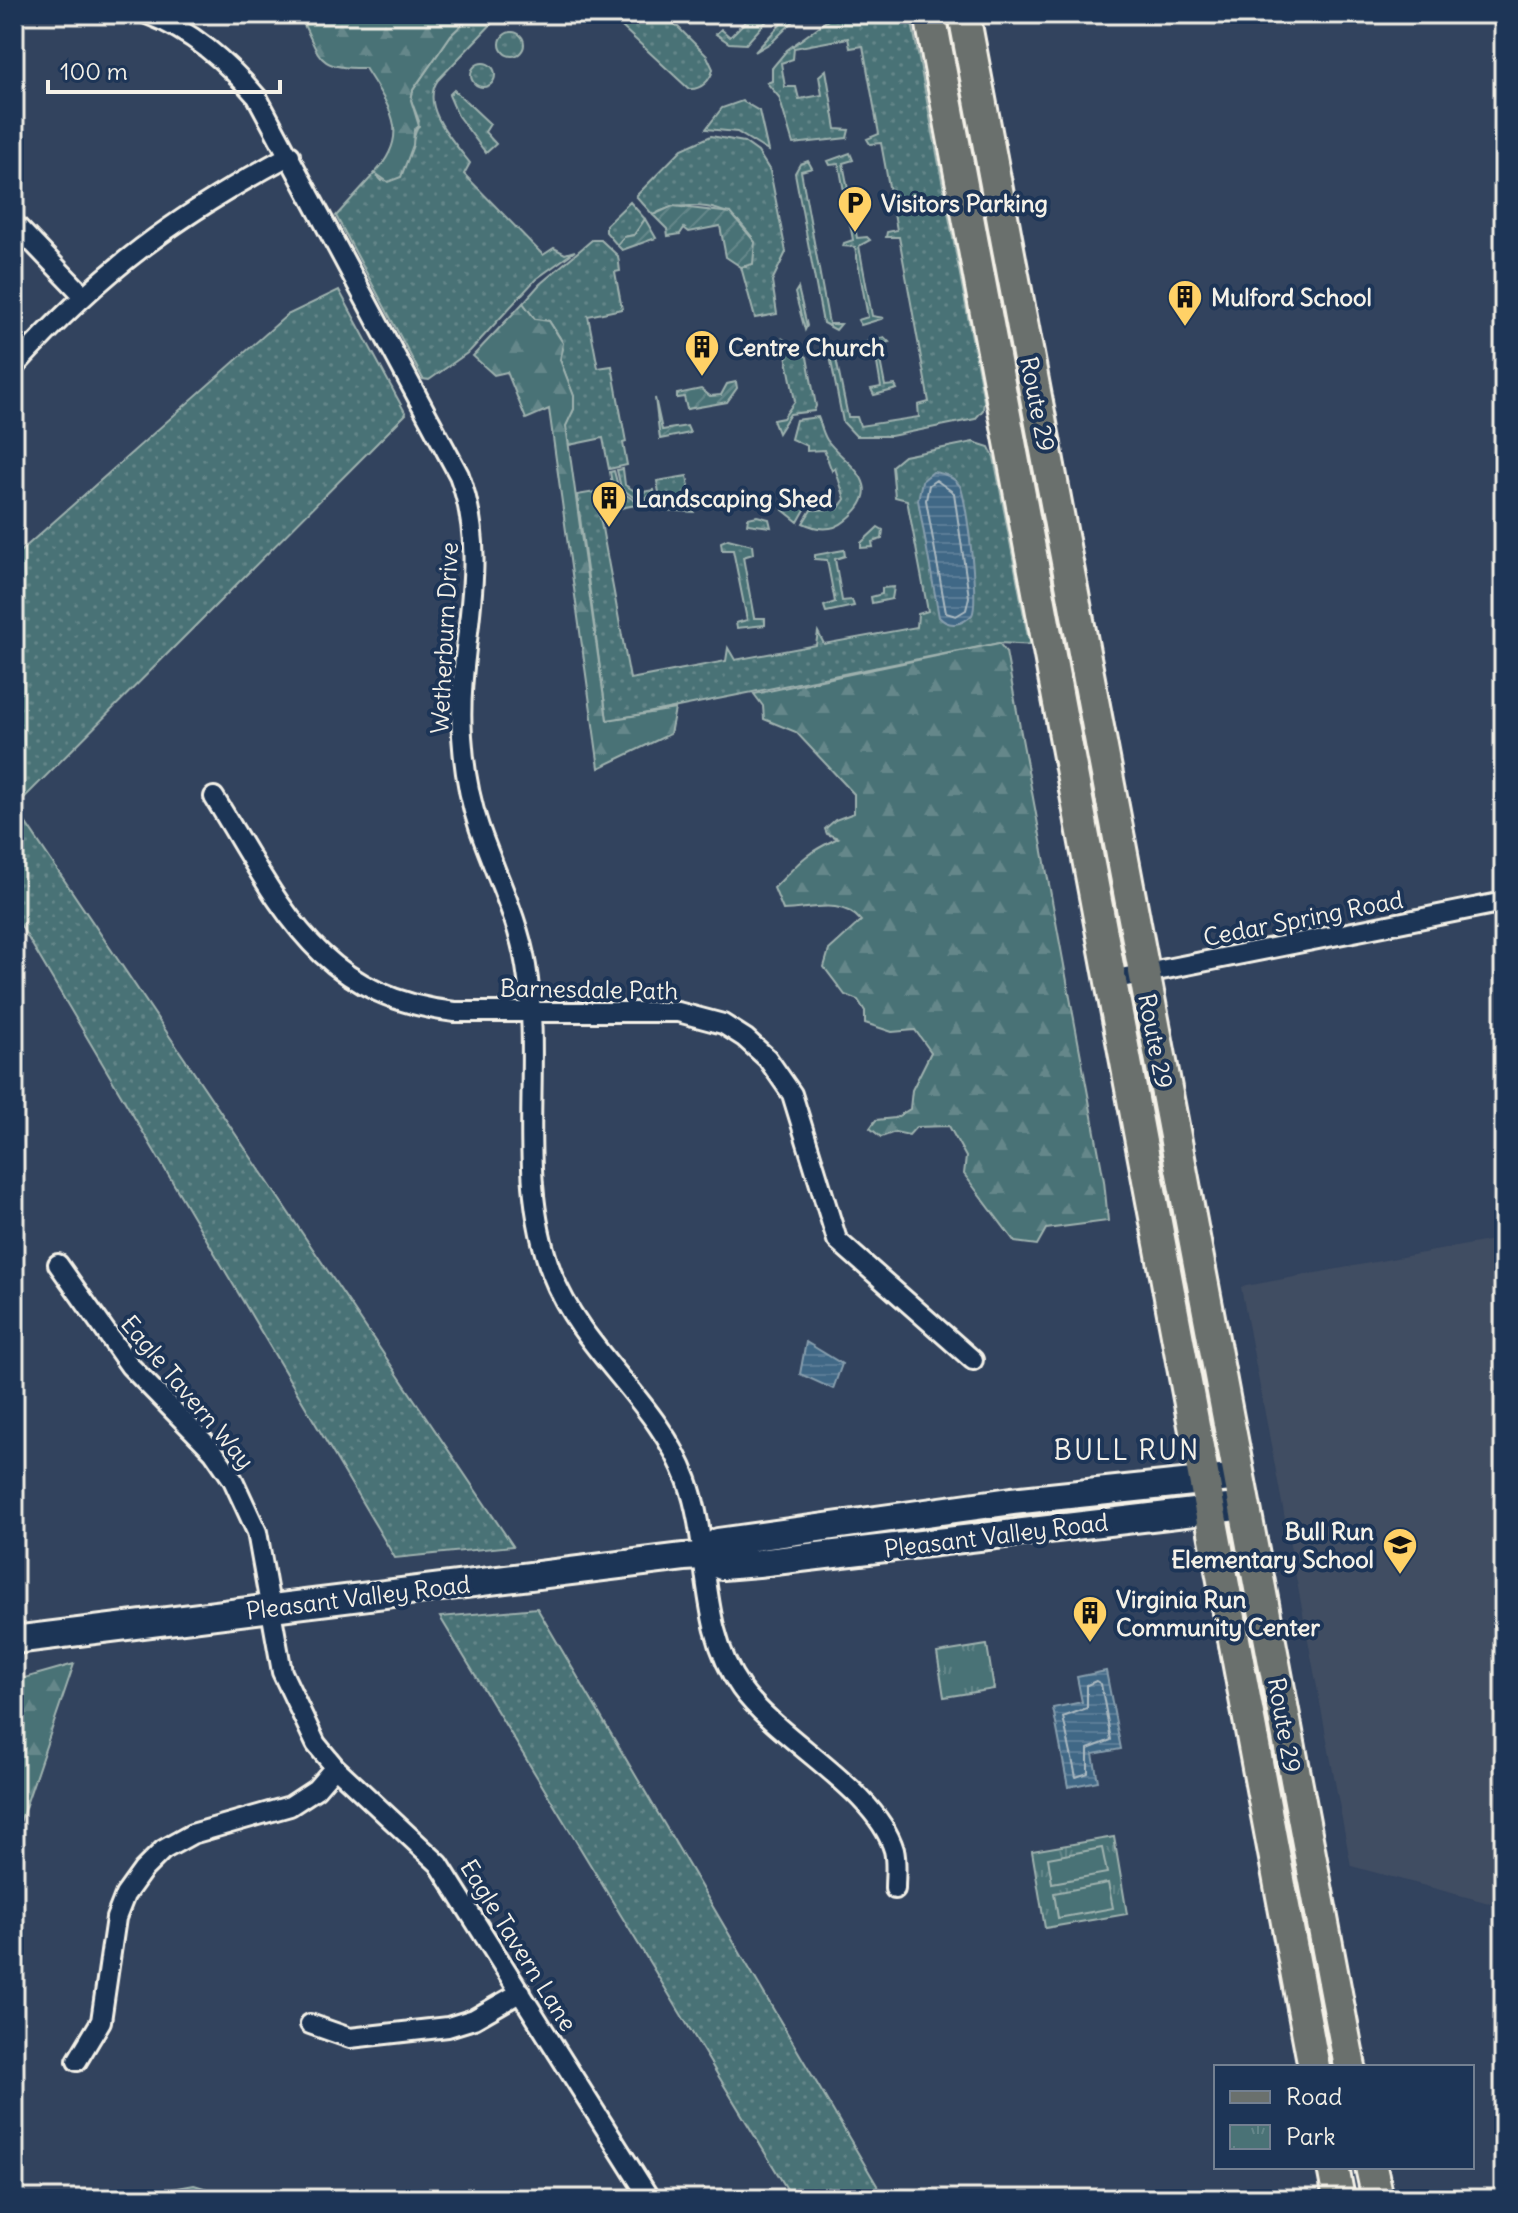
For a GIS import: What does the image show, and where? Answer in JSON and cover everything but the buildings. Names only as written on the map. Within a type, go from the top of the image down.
[{"type":"main road","name":"Route 29","points":[[930,14],[1314,2065]]},
{"type":"main road","name":"Route 29","points":[[964,14],[1350,2065]]},
{"type":"main road","name":"Pleasant Valley Road","points":[[702,1556],[718,1542],[1012,1501],[1206,1479],[1242,1491]]},
{"type":"main road","name":"Pleasant Valley Road","points":[[14,1640],[702,1556],[722,1566],[758,1563],[1212,1509],[1242,1491]]},
{"type":"main road","points":[[1333,2169],[1339,2199]]},
{"type":"main road","points":[[1371,2169],[1378,2199]]},
{"type":"street","name":"Wetherburn Drive","points":[[147,14],[186,33],[237,74],[257,97],[445,446],[467,498],[474,540],[475,575],[461,696],[464,765],[479,827],[520,935],[527,971],[532,1188],[543,1247],[557,1286],[579,1327],[657,1423],[679,1460],[696,1510],[714,1631],[729,1669],[760,1710],[874,1816],[893,1846],[895,1889]]},
{"type":"street","points":[[14,367],[82,294],[194,209],[290,155]]},
{"type":"street","points":[[14,223],[82,294]]},
{"type":"street","name":"Barnesdale Path","points":[[214,797],[296,927],[319,954],[345,974],[383,996],[425,1009],[678,1012],[723,1024],[745,1038],[767,1058],[792,1094],[837,1240],[973,1360]]},
{"type":"street","name":"Cedar Spring Road","points":[[1111,980],[1504,902]]},
{"type":"street","name":"Eagle Tavern Way","points":[[58,1264],[130,1366],[213,1451],[233,1480],[257,1532],[269,1609]]},
{"type":"street","name":"Eagle Tavern Lane","points":[[269,1609],[276,1650],[289,1693],[316,1744],[335,1767],[439,1864],[650,2199]]},
{"type":"street","points":[[77,2061],[101,2021],[116,1918],[125,1895],[143,1870],[163,1850],[192,1834],[290,1806],[316,1789],[335,1767]]},
{"type":"street","points":[[310,2024],[350,2038],[448,2027],[474,2019],[521,1992]]},
{"type":"shaded area","name":"Bull Run Elementary School","points":[[1504,1238],[1504,1907],[1351,1866],[1241,1287]]},
{"type":"green space","points":[[298,14],[473,14],[451,35],[413,90],[411,100],[419,126],[414,130],[413,145],[401,177],[388,182],[375,173],[392,145],[393,120],[365,68],[335,66],[326,62]]},
{"type":"green space","points":[[473,14],[501,14],[438,80],[433,90],[436,112],[470,163],[464,174],[543,255],[554,248],[565,254],[575,251],[536,279],[470,351],[429,380],[423,379],[336,216],[375,173],[382,181],[408,157],[419,121],[411,100],[413,90],[451,35]]},
{"type":"green space","points":[[608,14],[665,14],[707,56],[713,69],[710,77],[705,84],[689,89]]},
{"type":"green space","points":[[753,14],[773,14],[746,44],[729,43],[716,34],[721,29],[730,37]]},
{"type":"green space","points":[[790,14],[801,14],[772,42],[755,52]]},
{"type":"green space","points":[[836,14],[910,14],[984,401],[983,410],[975,419],[891,436],[856,436],[843,422],[830,356],[832,349],[841,345],[845,350],[835,354],[848,417],[857,417],[860,426],[919,417],[918,405],[929,402],[899,237],[886,237],[887,232],[897,230],[881,143],[870,144],[867,139],[879,134],[863,46],[850,48],[848,38],[794,48],[793,59],[781,63],[785,87],[796,87],[799,99],[822,95],[819,76],[826,70],[836,129],[849,130],[847,138],[793,144],[779,97],[767,83],[772,81],[772,68],[787,50]]},
{"type":"green space","points":[[512,32],[521,35],[524,44],[521,53],[512,56],[503,53],[500,44],[503,35]]},
{"type":"green space","points":[[483,63],[492,66],[495,75],[492,84],[483,87],[474,84],[471,75],[474,66]]},
{"type":"green space","points":[[454,90],[490,124],[485,132],[496,144],[486,153],[458,116],[449,95]]},
{"type":"green space","points":[[742,101],[759,111],[768,151],[737,132],[706,129],[722,108]]},
{"type":"green space","points":[[711,136],[744,142],[758,152],[770,171],[786,252],[772,281],[777,314],[755,318],[741,267],[746,267],[752,237],[735,218],[717,209],[694,206],[671,208],[653,215],[636,196],[682,149]]},
{"type":"green space","points":[[850,153],[853,160],[843,163],[857,238],[867,237],[870,240],[859,246],[872,316],[884,318],[861,325],[858,320],[868,317],[855,247],[843,246],[853,240],[839,164],[830,165],[828,161]]},
{"type":"green space","points":[[808,161],[812,168],[801,171],[829,324],[841,324],[836,330],[823,323],[795,173],[800,164]]},
{"type":"green space","points":[[630,202],[645,219],[634,235],[624,237],[617,245],[606,232],[606,225]]},
{"type":"green space","points":[[673,206],[731,213],[755,242],[753,264],[741,267],[726,257],[720,226],[689,232],[684,228],[680,234],[668,236],[667,229],[653,215]]},
{"type":"green space","points":[[645,219],[656,238],[622,250],[617,245],[624,237],[634,235]]},
{"type":"green space","points":[[592,240],[601,240],[618,256],[620,271],[615,272],[622,309],[588,316],[598,368],[612,366],[626,442],[623,443],[627,465],[609,469],[603,438],[569,445],[565,425],[574,409],[574,397],[560,360],[563,349],[560,338],[549,321],[535,319],[523,303],[540,284]]},
{"type":"green space","points":[[798,288],[807,326],[805,330],[795,293]]},
{"type":"green space","points":[[339,290],[406,414],[15,807],[513,1546],[395,1558],[14,914],[14,557],[287,315]]},
{"type":"green space","points":[[523,303],[535,319],[549,321],[563,343],[560,360],[574,396],[574,409],[566,426],[607,720],[675,709],[670,734],[599,768],[549,409],[526,419],[507,372],[494,375],[473,356]]},
{"type":"green space","points":[[884,337],[889,342],[877,345],[885,386],[895,385],[897,389],[874,395],[871,389],[881,387],[874,345],[862,347],[862,343]]},
{"type":"green space","points":[[783,339],[807,357],[816,406],[814,411],[790,414],[778,433],[773,420],[783,418],[795,401]]},
{"type":"green space","points":[[736,382],[737,388],[727,402],[687,409],[684,397],[677,398],[677,394],[701,389],[710,396],[721,395],[727,384]]},
{"type":"green space","points":[[655,398],[662,430],[687,426],[690,433],[660,439]]},
{"type":"green space","points":[[818,417],[827,440],[853,467],[864,486],[864,496],[858,508],[845,521],[829,528],[803,523],[811,510],[838,509],[845,499],[835,468],[832,471],[824,450],[807,451],[807,446],[791,439],[796,420]]},
{"type":"green space","points":[[973,442],[989,447],[994,457],[1028,637],[1038,645],[999,643],[607,721],[577,495],[613,489],[610,472],[614,471],[619,490],[635,501],[655,498],[655,511],[652,502],[599,512],[630,679],[726,661],[728,648],[735,660],[816,645],[818,632],[824,644],[917,627],[918,614],[928,611],[907,500],[895,497],[892,466],[904,456]]},
{"type":"green space","points":[[623,469],[625,485],[638,493],[654,490],[655,495],[636,499],[621,488],[617,470]]},
{"type":"green space","points":[[687,476],[694,512],[662,510],[657,481]]},
{"type":"green space","points":[[807,506],[798,522],[783,510],[785,507]]},
{"type":"green space","points":[[757,516],[769,519],[771,527],[747,524],[748,518]]},
{"type":"green space","points":[[878,527],[883,530],[882,539],[872,542],[873,547],[861,548],[861,543]]},
{"type":"green space","points":[[728,539],[752,545],[753,554],[743,557],[754,618],[765,618],[765,625],[737,628],[736,623],[747,620],[733,550],[722,550],[721,542]]},
{"type":"green space","points":[[844,550],[845,556],[835,559],[842,601],[852,600],[854,606],[826,612],[824,606],[835,602],[827,560],[815,559],[815,555]]},
{"type":"green space","points":[[894,587],[892,599],[872,603],[871,597],[882,594],[882,588]]},
{"type":"green space","points":[[999,643],[1006,652],[1104,1181],[1108,1221],[1046,1229],[1037,1245],[1015,1242],[964,1174],[966,1157],[949,1126],[916,1127],[909,1135],[895,1132],[881,1137],[870,1128],[876,1120],[895,1118],[910,1109],[912,1090],[931,1052],[915,1030],[892,1032],[865,1023],[865,1011],[858,1000],[845,995],[824,967],[829,950],[861,921],[844,909],[835,907],[783,910],[774,888],[796,865],[838,838],[827,834],[825,829],[835,820],[854,813],[854,794],[796,732],[764,719],[763,706],[754,694]]},
{"type":"green space","points":[[537,1608],[885,2199],[793,2199],[440,1617]]},
{"type":"green space","points":[[987,1645],[994,1689],[944,1697],[937,1653]]},
{"type":"green space","points":[[74,1664],[14,1840],[14,1681]]},
{"type":"green space","points":[[1114,1837],[1127,1914],[1045,1928],[1032,1851]]},
{"type":"green space","points":[[1102,1848],[1107,1873],[1052,1883],[1048,1858]]},
{"type":"green space","points":[[1108,1883],[1113,1908],[1058,1918],[1054,1893]]},
{"type":"green space","points":[[194,2185],[241,2199],[118,2199]]},
{"type":"water","points":[[933,472],[948,476],[960,486],[969,529],[974,607],[972,615],[956,624],[947,623],[939,617],[918,500],[922,481]]},
{"type":"water","points":[[806,1342],[842,1364],[833,1389],[800,1374]]},
{"type":"water","points":[[1106,1671],[1121,1749],[1093,1754],[1098,1781],[1068,1787],[1053,1708],[1082,1702],[1077,1677]]},
{"type":"place","name":"Visitors Parking","points":[[855,234]]},
{"type":"place","name":"Mulford School","points":[[1185,328]]},
{"type":"place","name":"Centre Church","points":[[702,378]]},
{"type":"place","name":"Landscaping Shed","points":[[609,529]]},
{"type":"place","name":"Bull Run Elementary School","points":[[1400,1576]]},
{"type":"place","name":"Virginia Run Community Center","points":[[1090,1644]]},
{"type":"district","name":"BULL RUN","points":[[1127,1450]]}]
